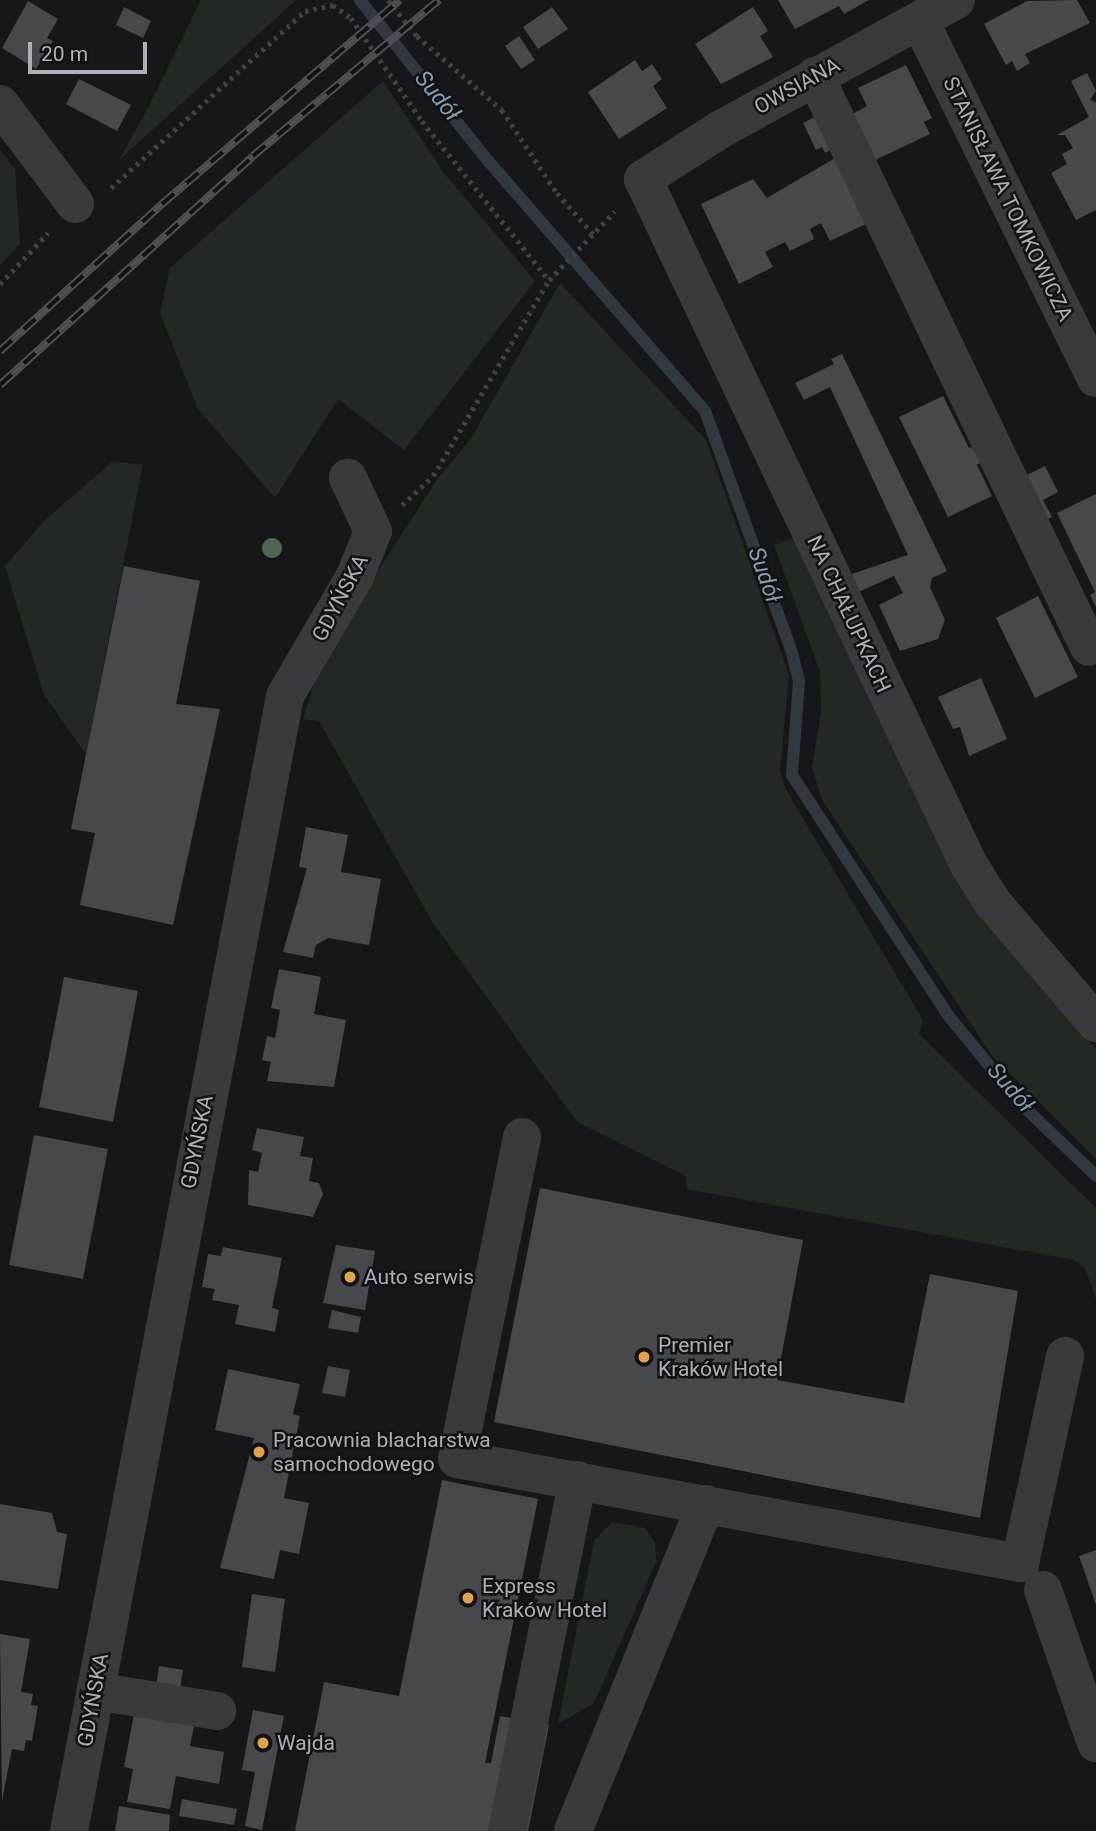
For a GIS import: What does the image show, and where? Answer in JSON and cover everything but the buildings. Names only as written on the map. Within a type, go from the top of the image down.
[{"type":"street","name":"OWSIANA","points":[[643,179],[815,76],[956,0]]},
{"type":"street","name":"STANISŁAWA TOMKOWICZA","points":[[920,21],[1096,378]]},
{"type":"street","points":[[815,76],[1089,647]]},
{"type":"street","points":[[0,104],[75,204]]},
{"type":"street","name":"NA CHAŁUPKACH","points":[[643,179],[969,865],[993,903],[1096,1023]]},
{"type":"street","name":"GDYŃSKA","points":[[69,1831],[285,696],[355,576],[373,531],[348,478]]},
{"type":"street","points":[[522,1137],[457,1459],[1020,1563],[1065,1356]]},
{"type":"street","points":[[507,1831],[578,1480]]},
{"type":"street","points":[[573,1831],[706,1504]]},
{"type":"street","points":[[1043,1590],[1096,1744]]},
{"type":"street","points":[[95,1692],[217,1711]]},
{"type":"path","points":[[388,0],[417,36],[502,110],[557,193],[594,234]]},
{"type":"path","points":[[0,284],[75,204],[118,183],[305,11],[333,5],[351,18],[422,121],[549,280]]},
{"type":"path","points":[[373,531],[433,476],[549,280],[557,269],[589,241]]},
{"type":"shaded area","points":[[201,0],[296,0],[119,160],[146,112]]},
{"type":"shaded area","points":[[383,81],[444,173],[535,281],[404,450],[338,399],[275,498],[198,409],[160,313],[170,268]]},
{"type":"shaded area","points":[[0,150],[15,169],[20,244],[0,265]]},
{"type":"shaded area","points":[[560,283],[706,440],[789,675],[780,771],[786,790],[923,1020],[919,1034],[1096,1208],[1096,1299],[1085,1268],[1074,1260],[687,1189],[686,1176],[577,1122],[431,920],[319,721],[303,719],[322,658],[438,478],[470,440]]},
{"type":"shaded area","points":[[112,462],[143,464],[86,754],[44,695],[5,566],[44,521]]},
{"type":"shaded area","points":[[801,536],[998,930],[1096,1049],[1096,1159],[993,1057],[822,800],[812,767],[821,712],[820,672],[774,545]]},
{"type":"shaded area","points":[[612,1522],[645,1528],[655,1543],[656,1562],[594,1703],[558,1724],[594,1541]]},
{"type":"waterway","name":"Sudół","points":[[360,0],[484,156],[705,411],[792,653],[799,681],[792,775],[947,1014],[1020,1103],[1096,1176]]},
{"type":"railway","points":[[0,351],[162,204],[400,0]]},
{"type":"railway","points":[[0,385],[253,156],[439,0]]},
{"type":"place","name":"Auto serwis","points":[[350,1277]]},
{"type":"place","name":"Premier Kraków Hotel","points":[[644,1357]]},
{"type":"place","name":"Pracownia blacharstwa samochodowego","points":[[259,1452]]},
{"type":"place","name":"Express Kraków Hotel","points":[[468,1598]]},
{"type":"place","name":"Wajda","points":[[263,1743]]}]
